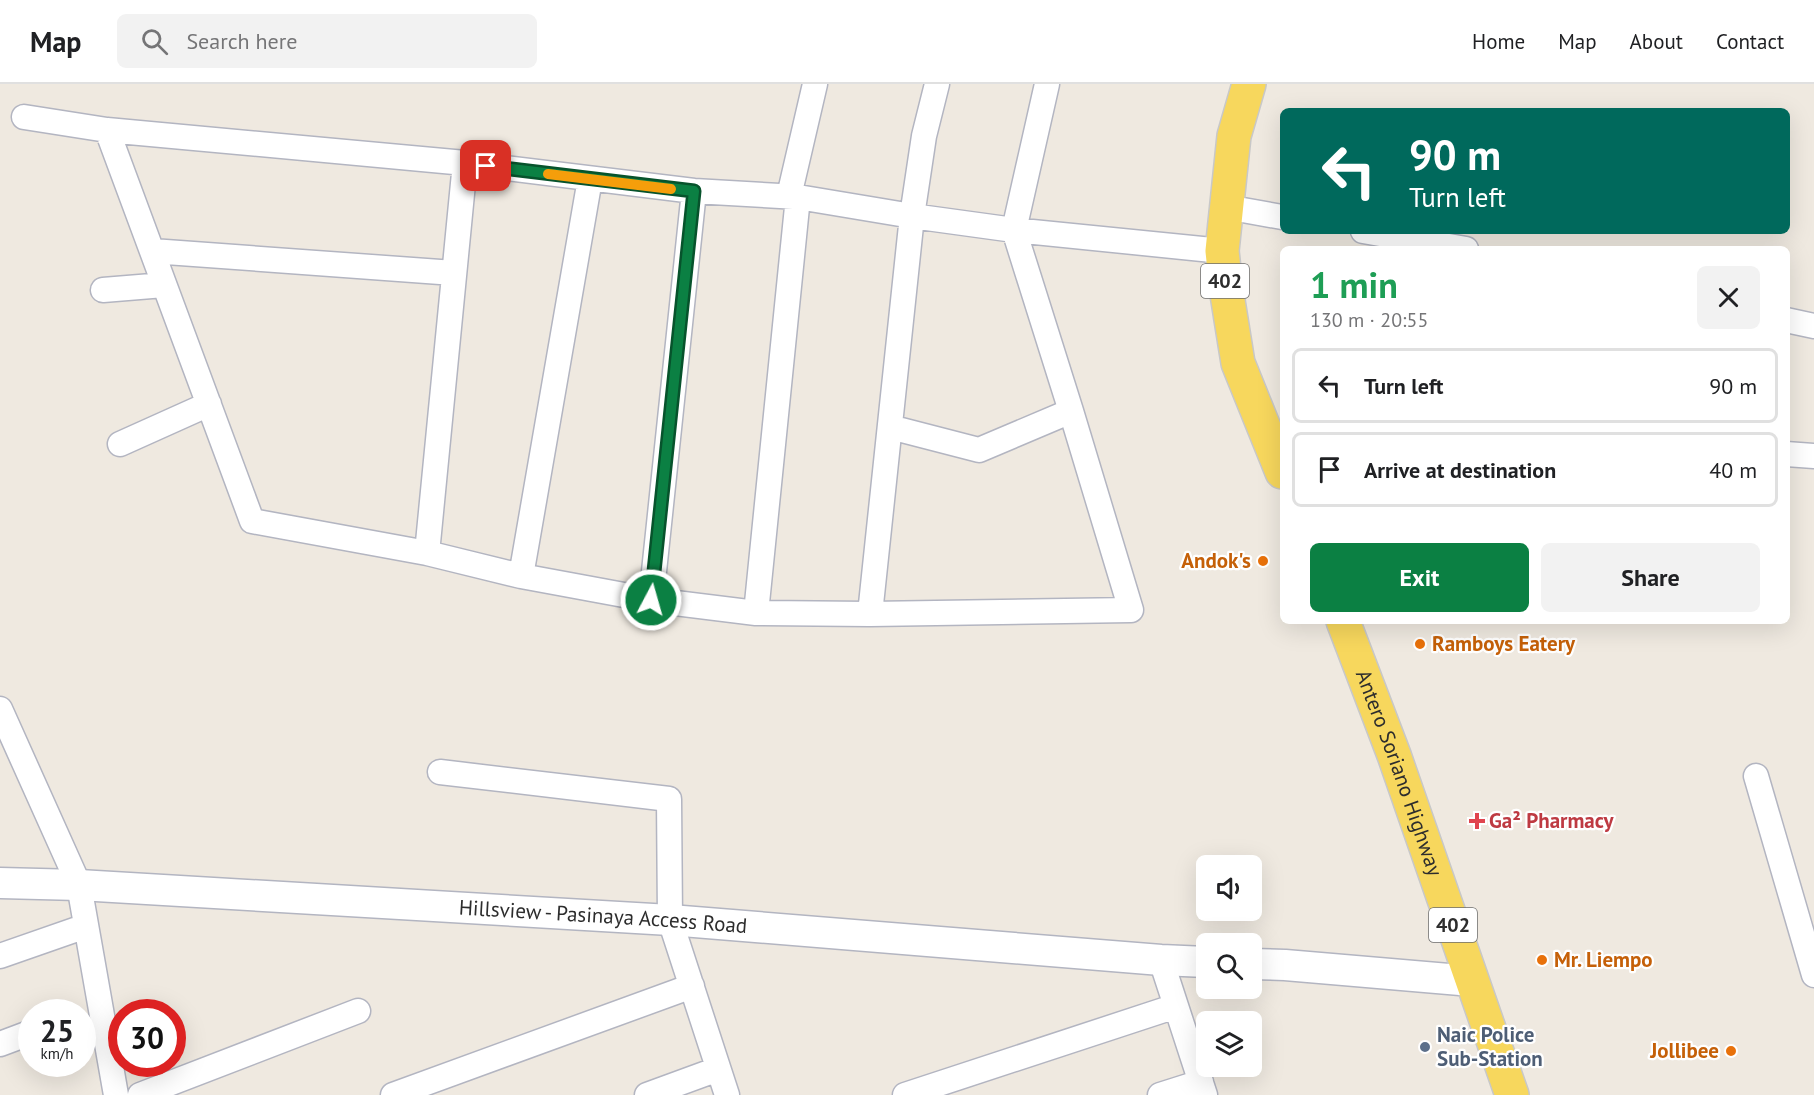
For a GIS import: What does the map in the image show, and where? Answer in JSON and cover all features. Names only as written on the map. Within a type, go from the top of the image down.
[{"type":"main road","name":"402","points":[[1249,84],[1234,136],[1222,250],[1238,363],[1280,467]]},
{"type":"main road","name":"Antero Soriano Highway","points":[[1348,633],[1394,755],[1512,1095]]},
{"type":"street","points":[[756,613],[794,197],[815,84]]},
{"type":"street","points":[[870,614],[912,216],[924,136],[937,84]]},
{"type":"street","points":[[107,130],[252,521],[427,553],[521,576],[651,600],[756,613],[870,614],[1131,610],[1014,230],[1047,84]]},
{"type":"street","points":[[24,117],[107,130],[465,163],[694,191],[794,197],[1014,230],[1222,250]]},
{"type":"street","points":[[427,553],[465,163]]},
{"type":"street","points":[[521,576],[591,179]]},
{"type":"street","points":[[651,600],[694,191]]},
{"type":"street","points":[[1226,207],[1280,217]]},
{"type":"street","points":[[1380,234],[1449,246]]},
{"type":"street","points":[[152,251],[454,273]]},
{"type":"street","points":[[103,290],[165,285]]},
{"type":"street","points":[[1790,321],[1814,326]]},
{"type":"street","points":[[120,444],[208,404]]},
{"type":"street","points":[[890,427],[979,450],[1071,411]]},
{"type":"street","points":[[1790,454],[1814,456]]},
{"type":"street","points":[[0,709],[79,885],[86,926],[90,999]]},
{"type":"street","points":[[440,772],[669,799],[670,920],[727,1095]]},
{"type":"street","points":[[1756,776],[1814,975]]},
{"type":"street","name":"Hillsview - Pasinaya Access Road","points":[[0,883],[79,885],[670,920],[1196,962]]},
{"type":"street","points":[[0,956],[86,926]]},
{"type":"street","points":[[1160,1095],[1203,1089],[1161,960]]},
{"type":"street","points":[[1262,964],[1472,981]]},
{"type":"street","points":[[393,1095],[692,986]]},
{"type":"street","points":[[905,1095],[1176,1006]]},
{"type":"street","points":[[140,1095],[358,1011]]},
{"type":"street","points":[[96,1027],[116,1095]]},
{"type":"street","points":[[0,1044],[18,1037]]},
{"type":"street","points":[[647,1095],[718,1069]]},
{"type":"slow traffic","points":[[548,174],[671,189]]},
{"type":"place","name":"Andok's","points":[[1263,561]]},
{"type":"place","name":"Ramboys Eatery","points":[[1420,644]]},
{"type":"place","name":"Ga² Pharmacy","points":[[1477,821]]},
{"type":"place","name":"Mr. Liempo","points":[[1542,960]]},
{"type":"place","name":"Naic Police Sub-Station","points":[[1425,1047]]},
{"type":"place","name":"Jollibee","points":[[1731,1051]]},
{"type":"route","points":[[486,166],[694,191],[651,600]]}]
